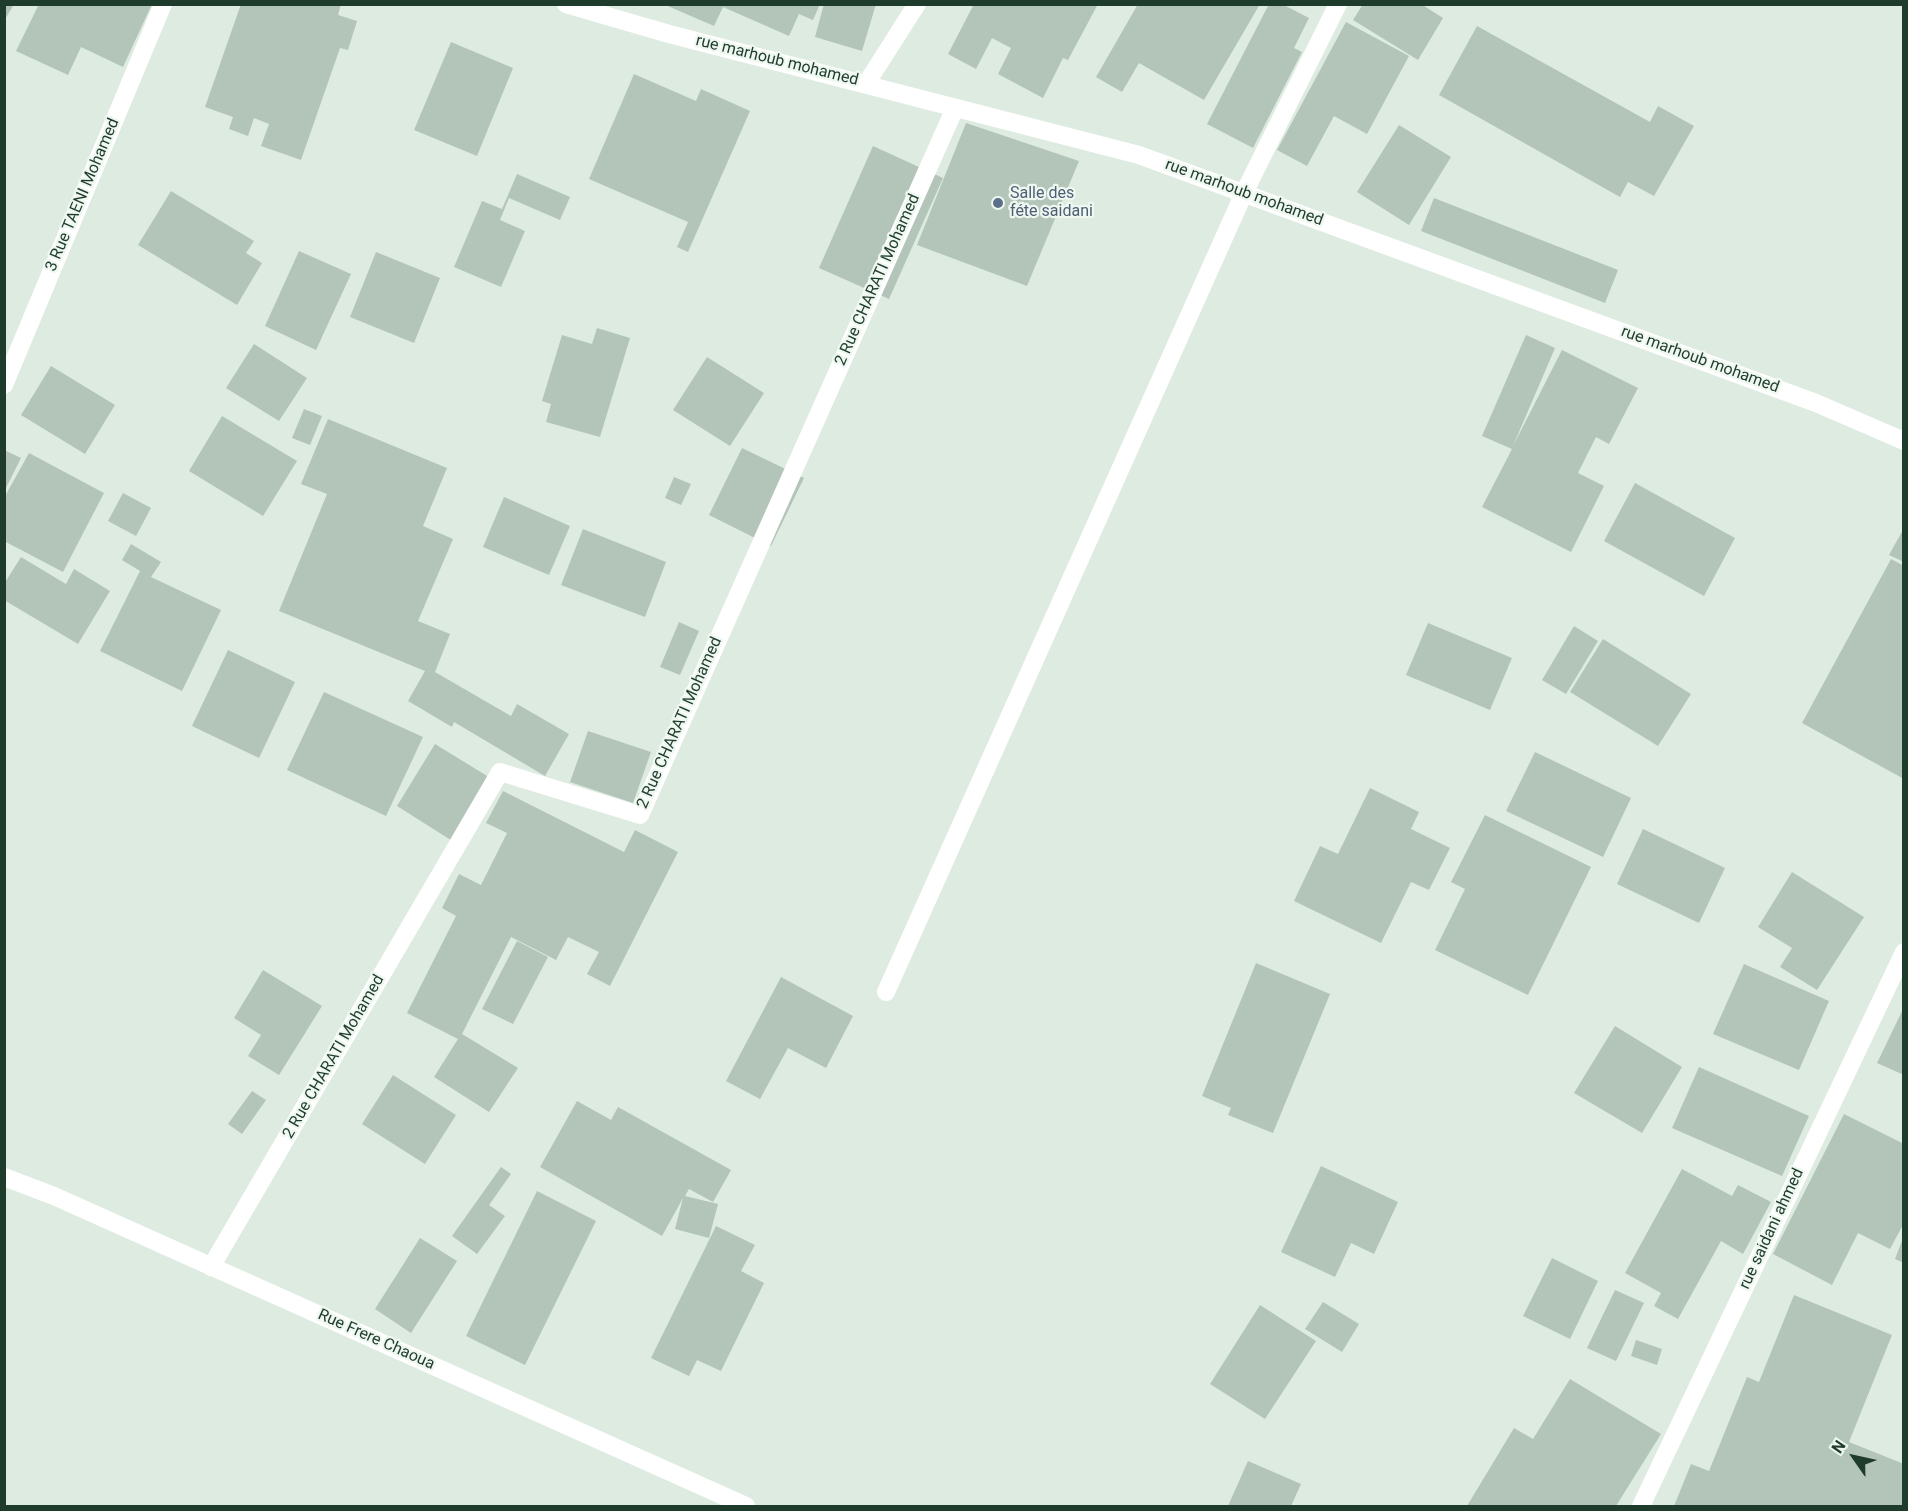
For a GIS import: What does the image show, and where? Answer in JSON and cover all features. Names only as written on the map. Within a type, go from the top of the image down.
[{"type":"street","name":"3 Rue TAENI Mohamed","points":[[4,385],[163,4]]},
{"type":"street","name":"rue marhoub mohamed","points":[[566,4],[669,34],[1139,155],[1816,403],[1904,441]]},
{"type":"street","points":[[866,84],[917,4]]},
{"type":"street","points":[[886,992],[1244,194],[1338,4]]},
{"type":"street","name":"2 Rue CHARATI Mohamed","points":[[211,1266],[500,772],[640,815],[955,108]]},
{"type":"street","name":"rue saidani ahmed","points":[[1641,1506],[1904,952]]},
{"type":"street","name":"Rue Frere Chaoua","points":[[4,1177],[54,1196],[746,1506]]},
{"type":"building","points":[[4,4],[13,6],[4,21]]},
{"type":"building","points":[[39,4],[152,4],[123,67],[81,47],[68,75],[16,51]]},
{"type":"building","points":[[241,4],[341,4],[338,15],[357,21],[348,50],[340,48],[301,160],[261,146],[269,124],[254,118],[248,136],[229,129],[233,117],[205,107]]},
{"type":"building","points":[[663,4],[820,4],[813,20],[799,14],[789,36],[723,7],[714,26]]},
{"type":"building","points":[[824,4],[876,4],[862,51],[815,37]]},
{"type":"building","points":[[974,4],[1098,4],[1068,60],[1063,58],[1043,98],[998,74],[1011,48],[992,38],[976,69],[948,54]]},
{"type":"building","points":[[1138,4],[1260,4],[1204,100],[1139,63],[1122,92],[1096,77]]},
{"type":"building","points":[[1269,4],[1282,4],[1309,18],[1294,48],[1302,52],[1253,148],[1207,124]]},
{"type":"building","points":[[1363,4],[1421,4],[1443,18],[1418,60],[1353,20]]},
{"type":"building","points":[[1346,22],[1409,56],[1367,134],[1334,116],[1307,166],[1277,150]]},
{"type":"building","points":[[1477,26],[1650,122],[1658,106],[1694,126],[1654,196],[1628,182],[1620,197],[1439,95]]},
{"type":"building","points":[[451,42],[513,68],[477,156],[414,130]]},
{"type":"building","points":[[634,74],[696,101],[701,89],[750,111],[688,252],[677,247],[688,222],[589,179]]},
{"type":"building","name":"Salle des féte saidani","points":[[966,123],[1079,161],[1027,286],[917,245]]},
{"type":"building","points":[[1399,125],[1451,157],[1409,225],[1357,192]]},
{"type":"building","points":[[873,146],[943,178],[889,299],[819,268]]},
{"type":"building","points":[[517,174],[570,197],[560,220],[509,198],[500,220],[525,231],[501,287],[454,267],[482,201],[502,209]]},
{"type":"building","points":[[171,191],[254,241],[246,253],[262,263],[237,305],[138,245]]},
{"type":"building","points":[[1434,198],[1618,270],[1605,303],[1421,231]]},
{"type":"building","points":[[299,251],[351,274],[316,350],[265,326]]},
{"type":"building","points":[[376,252],[440,278],[414,343],[350,317]]},
{"type":"building","points":[[597,328],[630,338],[600,437],[546,422],[551,404],[542,401],[562,335],[592,344]]},
{"type":"building","points":[[1526,335],[1555,348],[1513,446],[1562,350],[1638,388],[1609,444],[1596,437],[1578,473],[1604,486],[1571,552],[1482,507],[1512,449],[1482,436]]},
{"type":"building","points":[[254,344],[307,378],[279,421],[226,388]]},
{"type":"building","points":[[707,357],[764,393],[730,446],[673,410]]},
{"type":"building","points":[[51,366],[115,405],[85,454],[21,415]]},
{"type":"building","points":[[304,409],[322,416],[310,445],[292,438]]},
{"type":"building","points":[[222,416],[297,461],[263,516],[189,471]]},
{"type":"building","points":[[328,419],[447,468],[423,526],[453,539],[418,621],[450,634],[435,672],[511,716],[517,704],[569,734],[545,776],[454,722],[452,727],[408,701],[425,671],[279,611],[327,494],[301,484]]},
{"type":"building","points":[[742,448],[804,478],[771,546],[709,515]]},
{"type":"building","points":[[4,450],[21,458],[4,492]]},
{"type":"building","points":[[29,453],[104,493],[63,572],[4,541],[4,498]]},
{"type":"building","points":[[674,477],[691,484],[681,505],[665,498]]},
{"type":"building","points":[[1635,483],[1735,538],[1704,596],[1604,541]]},
{"type":"building","points":[[123,493],[151,508],[136,536],[108,521]]},
{"type":"building","points":[[504,497],[570,526],[549,575],[483,547]]},
{"type":"building","points":[[1904,528],[1904,562],[1889,555]]},
{"type":"building","points":[[583,529],[666,562],[645,617],[561,585]]},
{"type":"building","points":[[131,544],[161,562],[151,577],[221,610],[182,691],[100,651],[140,571],[122,560]]},
{"type":"building","points":[[21,557],[66,584],[74,569],[110,591],[78,644],[4,600],[4,584]]},
{"type":"building","points":[[1891,559],[1904,566],[1904,779],[1802,723]]},
{"type":"building","points":[[679,622],[699,631],[680,675],[660,667]]},
{"type":"building","points":[[1428,623],[1512,658],[1490,710],[1406,675]]},
{"type":"building","points":[[1574,626],[1598,641],[1566,694],[1542,680]]},
{"type":"building","points":[[1603,639],[1691,694],[1658,746],[1570,692]]},
{"type":"building","points":[[228,650],[295,682],[259,758],[192,726]]},
{"type":"building","points":[[324,692],[423,737],[386,816],[287,770]]},
{"type":"building","points":[[588,731],[651,752],[633,803],[570,782]]},
{"type":"building","points":[[435,744],[492,779],[454,842],[397,806]]},
{"type":"building","points":[[1535,752],[1631,798],[1603,857],[1506,811]]},
{"type":"building","points":[[1370,788],[1419,812],[1411,829],[1450,848],[1429,890],[1411,882],[1381,943],[1294,901],[1320,846],[1338,854]]},
{"type":"building","points":[[503,791],[624,852],[635,830],[678,852],[610,986],[587,974],[599,952],[568,937],[556,960],[511,937],[462,1034],[518,1068],[489,1112],[434,1077],[458,1039],[407,1013],[456,916],[442,908],[459,874],[481,885],[507,833],[486,823]]},
{"type":"building","points":[[1485,815],[1591,867],[1528,995],[1435,950],[1465,889],[1451,882]]},
{"type":"building","points":[[1643,829],[1725,868],[1699,923],[1617,884]]},
{"type":"building","points":[[1792,872],[1864,917],[1817,990],[1780,967],[1792,948],[1758,927]]},
{"type":"building","points":[[517,941],[548,957],[513,1024],[482,1009]]},
{"type":"building","points":[[1256,963],[1330,994],[1273,1133],[1228,1115],[1231,1108],[1202,1096]]},
{"type":"building","points":[[1744,964],[1829,1001],[1799,1070],[1713,1034]]},
{"type":"building","points":[[263,970],[322,1006],[279,1075],[248,1056],[261,1035],[234,1018]]},
{"type":"building","points":[[781,977],[853,1016],[826,1068],[788,1048],[760,1099],[726,1081]]},
{"type":"building","points":[[1904,1007],[1904,1075],[1877,1063]]},
{"type":"building","points":[[1615,1026],[1682,1067],[1642,1133],[1574,1093]]},
{"type":"building","points":[[1699,1067],[1809,1116],[1782,1176],[1672,1128]]},
{"type":"building","points":[[393,1075],[456,1115],[425,1164],[362,1124]]},
{"type":"building","points":[[252,1091],[266,1100],[242,1134],[228,1124]]},
{"type":"building","points":[[577,1101],[611,1120],[618,1107],[731,1170],[713,1202],[689,1189],[685,1196],[718,1204],[709,1238],[675,1229],[683,1198],[662,1236],[540,1167]]},
{"type":"building","points":[[1844,1114],[1904,1144],[1904,1223],[1890,1249],[1858,1233],[1832,1285],[1773,1254]]},
{"type":"building","points":[[1321,1166],[1398,1202],[1374,1254],[1351,1243],[1335,1277],[1281,1252]]},
{"type":"building","points":[[501,1167],[511,1174],[489,1205],[505,1216],[477,1254],[452,1236]]},
{"type":"building","points":[[1682,1169],[1732,1196],[1738,1185],[1771,1202],[1743,1254],[1721,1241],[1678,1319],[1654,1306],[1661,1293],[1625,1273]]},
{"type":"building","points":[[537,1191],[596,1221],[525,1365],[466,1336]]},
{"type":"building","points":[[716,1226],[755,1245],[741,1271],[764,1283],[721,1371],[697,1360],[689,1376],[651,1358]]},
{"type":"building","points":[[420,1238],[457,1261],[411,1333],[375,1309]]},
{"type":"building","points":[[1904,1238],[1904,1263],[1895,1259]]},
{"type":"building","points":[[1552,1258],[1598,1281],[1570,1339],[1523,1316]]},
{"type":"building","points":[[1615,1290],[1644,1303],[1616,1361],[1587,1348]]},
{"type":"building","points":[[1794,1295],[1892,1335],[1849,1442],[1904,1464],[1904,1506],[1674,1506],[1691,1464],[1709,1471],[1747,1377],[1759,1382]]},
{"type":"building","points":[[1323,1302],[1359,1324],[1342,1352],[1305,1329]]},
{"type":"building","points":[[1260,1305],[1316,1341],[1265,1419],[1210,1384]]},
{"type":"building","points":[[1636,1340],[1662,1349],[1657,1365],[1631,1356]]},
{"type":"building","points":[[1570,1379],[1661,1434],[1616,1506],[1467,1506],[1514,1428],[1533,1439]]},
{"type":"building","points":[[1248,1461],[1301,1484],[1291,1506],[1228,1506]]},
{"type":"place","name":"Salle des féte saidani","points":[[998,203]]}]
